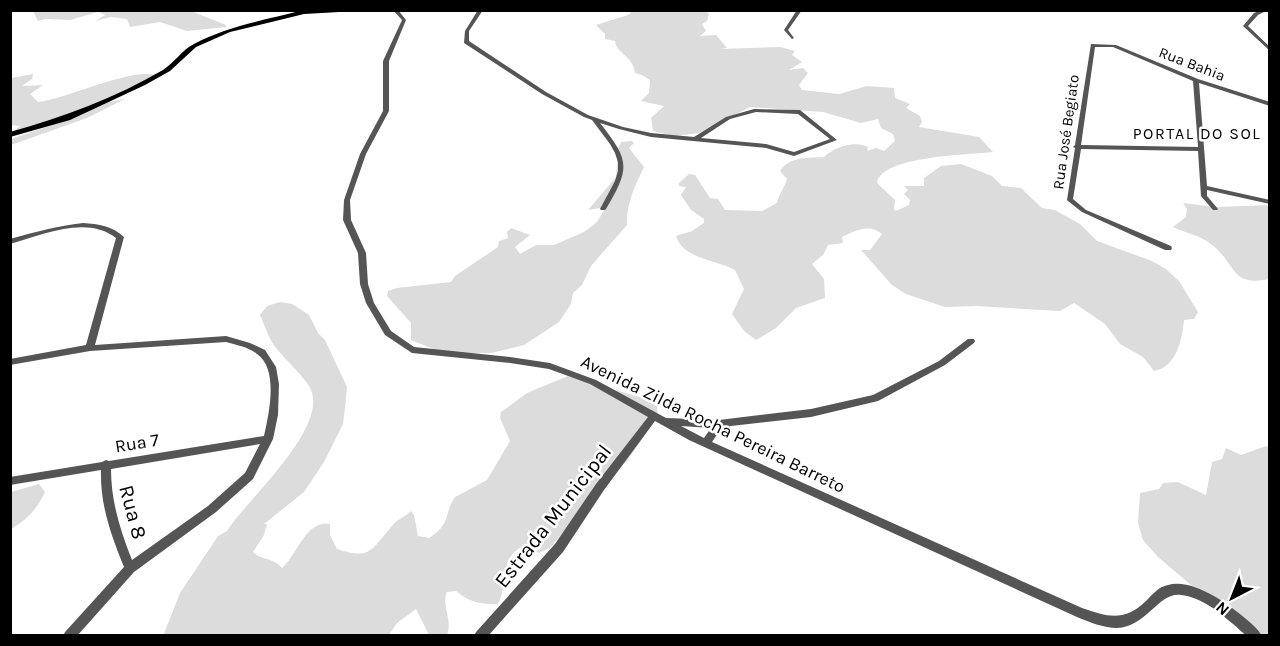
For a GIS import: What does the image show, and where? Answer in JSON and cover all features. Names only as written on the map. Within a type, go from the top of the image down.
[{"type":"main road","points":[[10,135],[67,118],[143,84],[168,70],[194,46],[228,31],[304,12],[372,10]]},
{"type":"street","name":"Avenida Zilda Rocha Pereira Barreto","points":[[395,10],[404,20],[386,60],[386,111],[363,154],[347,200],[347,220],[362,253],[366,293],[388,333],[412,350],[484,356],[549,366],[593,382],[658,420],[706,443],[1080,613],[1106,622],[1120,623],[1136,619],[1168,590],[1183,589],[1202,596],[1228,612],[1256,636]]},
{"type":"street","points":[[481,10],[467,31],[466,42],[544,93],[593,118],[621,128],[694,140],[757,144],[794,154],[834,140],[800,112],[756,110],[728,118],[694,140]]},
{"type":"street","points":[[792,38],[786,30],[800,10]]},
{"type":"street","points":[[1266,10],[1256,14],[1245,26],[1269,50]]},
{"type":"street","name":"Rua José Begiato","points":[[1107,44],[1096,44],[1092,48],[1069,193],[1070,200],[1075,206],[1167,248]]},
{"type":"street","name":"Rua Bahia","points":[[1107,44],[1196,80],[1269,104]]},
{"type":"street","points":[[1196,80],[1204,196],[1215,209]]},
{"type":"street","points":[[593,118],[620,153],[623,170],[618,186],[603,209]]},
{"type":"street","points":[[604,132],[621,128]]},
{"type":"street","points":[[1076,147],[1201,149]]},
{"type":"street","points":[[1203,187],[1269,202]]},
{"type":"street","points":[[10,242],[53,230],[99,225],[114,231],[120,237],[90,348]]},
{"type":"street","points":[[10,362],[90,348],[174,340],[226,339],[262,352],[272,367],[275,384],[268,439],[249,476],[235,490],[130,568],[69,636]]},
{"type":"street","points":[[658,420],[719,424],[811,413],[875,398],[942,363],[971,341]]},
{"type":"street","name":"Estrada Municipal","points":[[480,636],[559,548],[600,487],[658,420]]},
{"type":"street","points":[[706,443],[719,424]]},
{"type":"street","name":"Rua 7","points":[[10,481],[268,439]]},
{"type":"street","name":"Rua 8","points":[[105,464],[104,491],[111,521],[130,568]]},
{"type":"shaded area","points":[[33,11],[191,11],[226,25],[226,27],[187,31],[160,22],[130,27],[127,19],[111,17],[95,21],[105,15],[98,12],[70,20],[38,21]]},
{"type":"shaded area","points":[[628,11],[701,11],[709,13],[707,21],[702,24],[706,31],[700,36],[716,35],[727,48],[720,49],[780,47],[795,51],[792,55],[802,62],[789,70],[803,68],[808,73],[799,85],[802,90],[839,94],[867,86],[894,88],[895,98],[910,104],[906,108],[920,116],[922,122],[919,127],[979,137],[993,152],[910,162],[894,167],[883,174],[877,183],[895,200],[894,209],[896,211],[909,205],[910,200],[904,194],[908,190],[904,186],[924,186],[924,178],[941,166],[961,164],[992,176],[1002,186],[1021,188],[1042,208],[1055,210],[1080,224],[1097,241],[1152,261],[1166,269],[1179,281],[1198,312],[1194,319],[1184,320],[1180,343],[1173,358],[1168,364],[1154,371],[1143,357],[1120,344],[1105,324],[1074,303],[1060,311],[976,306],[945,307],[906,294],[892,285],[861,250],[870,250],[882,234],[872,229],[857,231],[842,237],[843,243],[828,245],[823,255],[812,264],[824,279],[825,298],[796,308],[776,328],[756,340],[744,331],[732,314],[744,289],[735,270],[686,250],[676,236],[692,231],[704,223],[704,219],[691,210],[681,195],[686,187],[679,186],[679,183],[689,174],[695,175],[710,198],[718,199],[725,210],[762,211],[777,203],[787,179],[780,171],[794,160],[824,157],[828,153],[851,144],[868,147],[867,151],[876,148],[884,151],[895,141],[893,134],[881,128],[878,119],[861,123],[823,112],[750,107],[699,133],[673,136],[653,131],[651,118],[664,106],[641,101],[649,93],[650,80],[635,73],[631,62],[618,49],[615,41],[605,39],[605,34],[596,25],[628,15],[631,13]]},
{"type":"shaded area","points":[[33,74],[32,79],[22,86],[43,85],[30,94],[38,102],[115,79],[144,74],[156,75],[109,102],[125,99],[87,118],[11,145],[11,139],[79,116],[11,133],[20,126],[11,125],[11,78]]},
{"type":"shaded area","points":[[632,141],[634,143],[629,148],[644,167],[634,188],[627,225],[591,266],[582,285],[573,293],[571,304],[559,322],[524,345],[491,353],[436,350],[411,340],[411,323],[387,296],[388,291],[451,282],[455,276],[498,247],[499,241],[508,238],[507,232],[511,228],[530,235],[515,247],[520,254],[536,245],[554,245],[584,232],[597,222],[606,207],[588,210],[616,177],[618,149],[621,142]]},
{"type":"shaded area","points":[[1183,203],[1216,207],[1269,205],[1269,279],[1256,281],[1240,277],[1211,244],[1202,238],[1173,227],[1186,217],[1187,209]]},
{"type":"shaded area","points":[[280,302],[292,304],[309,315],[318,333],[325,340],[347,387],[343,424],[324,462],[304,492],[264,524],[267,524],[264,535],[253,552],[282,568],[308,533],[314,527],[322,524],[330,524],[330,535],[337,549],[357,554],[369,551],[394,524],[411,511],[414,515],[418,536],[429,538],[441,528],[455,497],[487,480],[510,441],[500,418],[501,412],[527,393],[568,376],[643,398],[657,406],[658,416],[627,461],[600,487],[550,548],[539,553],[521,547],[514,552],[507,566],[498,604],[476,602],[456,591],[447,592],[445,602],[449,624],[447,635],[429,635],[416,609],[397,623],[389,635],[163,636],[180,593],[218,536],[227,531],[284,461],[299,441],[309,421],[313,402],[309,386],[273,344],[260,315],[267,306]]},
{"type":"shaded area","points":[[1269,447],[1269,635],[1250,635],[1158,557],[1143,540],[1138,523],[1140,493],[1159,489],[1163,483],[1178,482],[1206,495],[1212,462],[1222,459],[1226,448],[1241,455]]},
{"type":"shaded area","points":[[39,484],[45,492],[39,504],[27,518],[11,529],[11,492]]},
{"type":"district","name":"PORTAL DO SOL","points":[[1197,133]]}]
